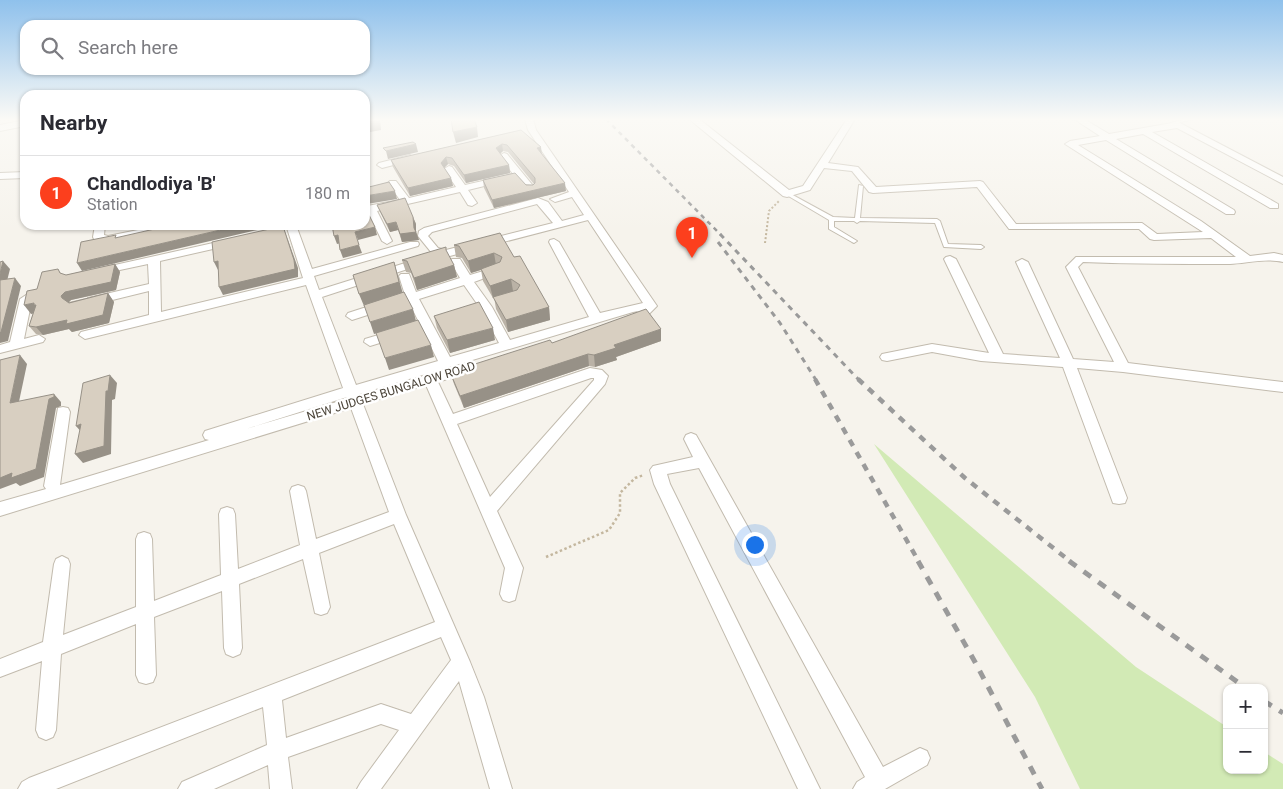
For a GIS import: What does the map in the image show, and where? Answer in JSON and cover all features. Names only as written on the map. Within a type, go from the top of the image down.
[{"type":"street","points":[[382,164],[420,156]]},
{"type":"street","points":[[504,156],[531,190]]},
{"type":"street","points":[[0,501],[353,396],[445,364],[596,318],[632,308],[651,306],[589,217],[575,193],[547,156]]},
{"type":"street","points":[[739,156],[787,194],[808,188],[828,156]]},
{"type":"street","points":[[1089,156],[1215,235],[1248,260]]},
{"type":"street","points":[[1137,156],[1230,212]]},
{"type":"street","points":[[1187,156],[1274,206]]},
{"type":"street","points":[[1236,156],[1283,181]]},
{"type":"street","points":[[822,165],[855,169],[873,190],[980,184],[1013,227],[1142,226],[1154,237],[1215,235]]},
{"type":"street","points":[[449,169],[472,203]]},
{"type":"street","points":[[0,176],[20,175]]},
{"type":"street","points":[[370,209],[463,190],[519,175]]},
{"type":"street","points":[[393,183],[406,202]]},
{"type":"street","points":[[556,199],[575,193]]},
{"type":"street","points":[[560,224],[544,204],[538,202],[428,230],[423,233],[423,236],[436,253],[443,254],[589,217]]},
{"type":"street","points":[[370,212],[387,241]]},
{"type":"street","points":[[99,230],[98,237],[108,239],[154,230]]},
{"type":"street","points":[[294,230],[315,295],[398,515],[474,697],[501,789]]},
{"type":"street","points":[[89,274],[238,240]]},
{"type":"street","points":[[554,242],[596,318]]},
{"type":"street","points":[[85,335],[309,277],[350,262],[414,244]]},
{"type":"street","points":[[1124,367],[1072,267],[1080,259],[1149,261],[1248,260],[1274,256],[1283,259]]},
{"type":"street","points":[[154,259],[155,318]]},
{"type":"street","points":[[315,295],[427,259]]},
{"type":"street","points":[[950,259],[998,358]]},
{"type":"street","points":[[456,261],[467,280],[491,305],[507,345]]},
{"type":"street","points":[[350,262],[360,280]]},
{"type":"street","points":[[1022,262],[1068,362],[1119,498]]},
{"type":"street","points":[[352,316],[497,270]]},
{"type":"street","points":[[405,276],[412,297],[431,323],[445,364]]},
{"type":"street","points":[[84,302],[154,286]]},
{"type":"street","points":[[16,345],[26,299]]},
{"type":"street","points":[[469,312],[491,305]]},
{"type":"street","name":"NEW JUDGES BUNGALOW ROAD","points":[[0,509],[353,396],[430,379],[636,319],[651,306]]},
{"type":"street","points":[[370,342],[431,323]]},
{"type":"street","points":[[0,349],[39,339]]},
{"type":"street","points":[[887,356],[932,348],[998,358],[1124,367],[1283,388]]},
{"type":"street","points":[[449,421],[590,373],[597,373],[601,376],[600,380],[488,510]]},
{"type":"street","points":[[430,379],[514,568],[509,594]]},
{"type":"street","points":[[52,486],[63,412]]},
{"type":"street","points":[[691,439],[871,785],[920,758]]},
{"type":"street","points":[[702,462],[658,470],[662,484],[808,789]]},
{"type":"street","points":[[298,491],[322,607]]},
{"type":"street","points":[[227,514],[233,648]]},
{"type":"street","points":[[0,668],[398,515]]},
{"type":"street","points":[[144,539],[146,675]]},
{"type":"street","points":[[46,730],[52,648],[62,564]]},
{"type":"street","points":[[29,789],[445,627]]},
{"type":"street","points":[[368,789],[461,662]]},
{"type":"street","points":[[272,694],[280,789]]},
{"type":"street","points":[[189,789],[277,751],[382,714],[416,725]]},
{"type":"lane","points":[[857,220],[861,186]]},
{"type":"lane","points":[[787,194],[832,219],[937,221],[946,246],[981,247]]},
{"type":"lane","points":[[832,219],[831,228],[854,242]]},
{"type":"path","points":[[765,243],[770,210],[787,194]]},
{"type":"path","points":[[546,557],[609,530],[620,513],[620,494],[634,478],[658,470]]},
{"type":"green space","points":[[874,444],[1136,667],[1223,724],[1223,774],[1268,774],[1268,755],[1283,764],[1283,789],[1080,789],[1035,697]]},
{"type":"building","points":[[409,156],[502,156],[509,165],[464,175],[452,158],[446,157],[441,163],[451,178],[408,188],[391,160]]},
{"type":"building","points":[[516,156],[543,156],[565,183],[492,200],[483,180],[515,173],[526,185],[533,185],[535,178]]},
{"type":"building","points":[[389,182],[395,191],[370,195],[370,187]]},
{"type":"building","points":[[405,198],[413,217],[416,232],[400,234],[396,222],[387,224],[377,205]]},
{"type":"building","points":[[370,217],[375,227],[370,228]]},
{"type":"building","points":[[150,230],[220,230],[77,263],[81,242],[116,235],[115,238]]},
{"type":"building","points":[[265,230],[284,230],[295,269],[219,287],[218,261],[214,262],[212,242]]},
{"type":"building","points":[[333,230],[363,230],[355,232],[359,245],[340,250],[338,235],[334,236]]},
{"type":"building","points":[[500,233],[514,257],[520,256],[549,307],[506,320],[493,297],[517,290],[520,285],[511,279],[490,286],[481,269],[500,262],[502,257],[494,253],[468,261],[459,246],[454,245]]},
{"type":"building","points":[[446,247],[454,265],[414,278],[407,261],[402,260]]},
{"type":"building","points":[[3,261],[0,274],[0,262]]},
{"type":"building","points":[[394,262],[399,282],[359,294],[353,275]]},
{"type":"building","points":[[115,264],[111,282],[65,292],[61,296],[69,303],[108,293],[103,315],[66,324],[67,320],[36,327],[29,326],[36,305],[34,303],[24,305],[27,291],[37,289],[42,272],[58,269],[60,273],[66,275]]},
{"type":"building","points":[[15,278],[1,332],[0,333],[0,280]]},
{"type":"building","points":[[404,292],[413,309],[370,322],[364,305]]},
{"type":"building","points":[[479,302],[493,328],[447,340],[434,316]]},
{"type":"building","points":[[646,309],[661,329],[614,345],[616,348],[594,355],[588,354],[460,396],[450,372],[550,340],[552,343]]},
{"type":"building","points":[[418,320],[431,345],[385,358],[376,333]]},
{"type":"building","points":[[20,355],[10,403],[54,394],[54,397],[49,399],[36,469],[11,478],[12,473],[0,478],[0,360]]},
{"type":"building","points":[[110,375],[108,391],[106,391],[104,446],[75,454],[81,424],[76,426],[83,383]]},
{"type":"railway","points":[[643,156],[721,235]]},
{"type":"railway","points":[[720,234],[858,379]]},
{"type":"railway","points":[[718,242],[780,323],[816,380]]},
{"type":"railway","points":[[815,379],[919,562]]},
{"type":"railway","points":[[858,379],[965,478],[1071,562]]},
{"type":"railway","points":[[918,561],[975,662],[1042,789]]},
{"type":"railway","points":[[1069,561],[1240,684]]},
{"type":"railway","points":[[1268,704],[1283,713]]},
{"type":"place","name":"Chandlodiya 'B'","points":[[692,258]]}]
